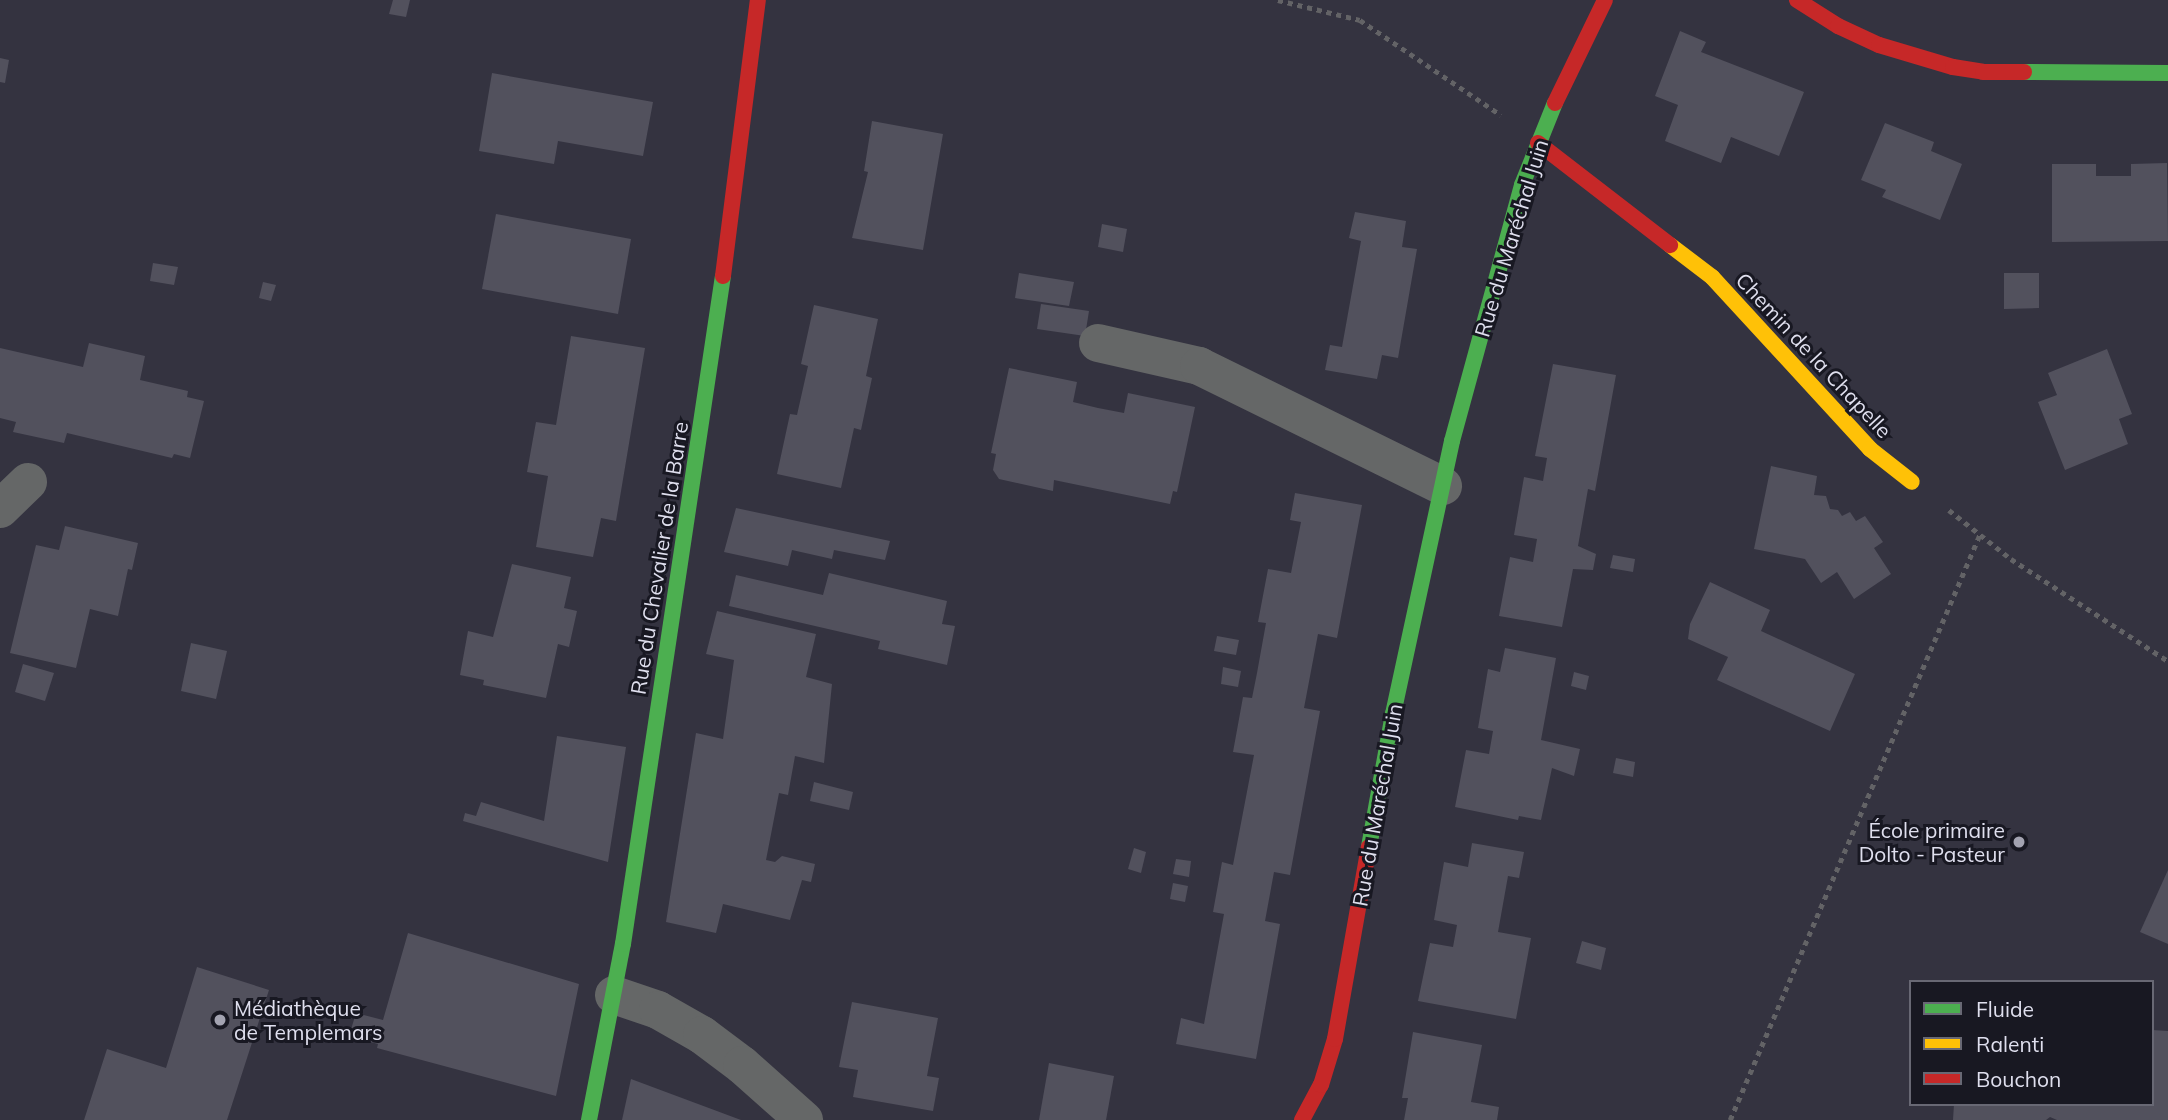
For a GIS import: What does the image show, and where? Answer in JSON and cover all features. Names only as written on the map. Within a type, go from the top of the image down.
[{"type":"street","name":"Rue du Chevalier de la Barre","points":[[589,1120],[614,995],[739,172],[758,0]]},
{"type":"street","name":"Rue du Maréchal Juin","points":[[1302,1120],[1321,1084],[1335,1039],[1385,754],[1443,486],[1509,228],[1538,143],[1605,0]]},
{"type":"street","points":[[1797,0],[1838,26],[1879,45],[1953,67],[1983,72],[2168,73]]},
{"type":"street","name":"Chemin de la Chapelle","points":[[1538,143],[1712,276],[1870,449],[1912,482]]},
{"type":"street","points":[[1098,343],[1176,358],[1211,371],[1443,486]]},
{"type":"street","points":[[0,509],[28,482]]},
{"type":"street","points":[[614,995],[658,1010],[702,1035],[742,1065],[804,1120]]},
{"type":"path","points":[[1278,0],[1360,20],[1476,96],[1538,143]]},
{"type":"path","points":[[1912,482],[2011,559],[2168,661]]},
{"type":"path","points":[[1730,1120],[1980,534]]},
{"type":"building","points":[[393,0],[410,0],[406,17],[389,14]]},
{"type":"building","points":[[1680,31],[1706,42],[1701,52],[1804,92],[1779,156],[1731,137],[1721,163],[1665,141],[1678,105],[1655,96]]},
{"type":"building","points":[[0,58],[9,60],[5,83],[0,82]]},
{"type":"building","points":[[492,73],[653,102],[643,156],[558,141],[554,164],[479,151]]},
{"type":"building","points":[[872,121],[943,134],[923,250],[852,238],[868,172],[864,171]]},
{"type":"building","points":[[1885,123],[1934,142],[1931,151],[1962,164],[1940,220],[1882,197],[1886,190],[1861,180]]},
{"type":"building","points":[[2167,163],[2168,241],[2052,242],[2052,164],[2096,164],[2096,176],[2131,176],[2131,164]]},
{"type":"building","points":[[1355,212],[1406,221],[1402,247],[1417,249],[1398,358],[1382,355],[1377,379],[1325,370],[1330,345],[1342,347],[1361,241],[1349,238]]},
{"type":"building","points":[[496,214],[631,239],[618,314],[482,289]]},
{"type":"building","points":[[1102,224],[1127,229],[1123,252],[1098,247]]},
{"type":"building","points":[[153,263],[178,267],[174,285],[150,281]]},
{"type":"building","points":[[1019,273],[1074,282],[1069,306],[1015,298]]},
{"type":"building","points":[[2004,273],[2039,273],[2039,308],[2004,309]]},
{"type":"building","points":[[263,282],[276,285],[271,301],[259,298]]},
{"type":"building","points":[[1041,304],[1089,311],[1085,336],[1037,329]]},
{"type":"building","points":[[814,305],[878,319],[866,376],[872,378],[861,430],[854,428],[841,488],[777,474],[790,414],[797,415],[808,366],[801,364]]},
{"type":"building","points":[[571,336],[645,348],[616,521],[601,518],[593,557],[536,547],[548,476],[527,472],[536,422],[556,425]]},
{"type":"building","points":[[89,343],[145,356],[140,380],[188,391],[187,397],[204,401],[190,458],[174,454],[172,458],[67,433],[64,443],[13,432],[16,422],[0,418],[0,348],[83,367]]},
{"type":"building","points":[[2107,349],[2132,414],[2119,419],[2128,444],[2065,470],[2038,402],[2057,395],[2048,373]]},
{"type":"building","points":[[1553,364],[1616,375],[1595,491],[1588,489],[1578,546],[1596,554],[1593,570],[1573,569],[1562,627],[1499,616],[1510,557],[1533,562],[1537,539],[1514,535],[1524,477],[1543,481],[1547,458],[1535,456]]},
{"type":"building","points":[[1009,368],[1077,382],[1073,402],[1098,408],[1124,413],[1128,393],[1195,407],[1177,492],[1173,491],[1170,504],[1054,480],[1053,491],[999,479],[993,470],[996,454],[991,453]]},
{"type":"building","points":[[1771,466],[1817,476],[1814,495],[1826,496],[1830,509],[1838,510],[1842,516],[1850,512],[1856,521],[1865,516],[1883,542],[1874,548],[1891,574],[1854,599],[1837,572],[1821,583],[1805,559],[1754,549]]},
{"type":"building","points":[[1295,493],[1362,505],[1337,638],[1318,634],[1304,708],[1320,711],[1290,875],[1274,872],[1265,921],[1280,924],[1256,1059],[1176,1044],[1181,1018],[1204,1024],[1224,914],[1213,912],[1222,862],[1233,865],[1254,755],[1233,752],[1243,697],[1252,698],[1257,673],[1266,623],[1258,622],[1268,569],[1291,573],[1301,522],[1290,520]]},
{"type":"building","points":[[736,508],[890,541],[885,560],[834,550],[832,559],[792,550],[788,566],[724,552]]},
{"type":"building","points":[[65,526],[138,543],[132,570],[128,569],[118,616],[90,609],[76,668],[10,653],[36,545],[59,550]]},
{"type":"building","points":[[1613,555],[1635,559],[1633,572],[1610,568]]},
{"type":"building","points":[[512,564],[571,577],[564,608],[577,611],[569,647],[558,644],[546,698],[483,685],[484,680],[460,675],[468,631],[493,637]]},
{"type":"building","points":[[829,573],[947,601],[942,624],[955,626],[947,665],[878,649],[880,641],[729,606],[736,575],[823,595]]},
{"type":"building","points":[[1710,582],[1770,610],[1761,631],[1855,674],[1830,731],[1717,680],[1728,657],[1688,639],[1690,624]]},
{"type":"building","points":[[717,611],[816,634],[806,677],[832,684],[824,763],[795,756],[788,795],[779,793],[766,860],[775,862],[782,856],[815,864],[811,882],[802,880],[790,920],[723,904],[716,933],[666,922],[696,733],[723,739],[734,660],[706,654]]},
{"type":"building","points":[[1217,636],[1239,640],[1236,655],[1214,651]]},
{"type":"building","points":[[191,643],[227,651],[216,699],[181,691]]},
{"type":"building","points":[[1505,648],[1556,658],[1541,740],[1580,749],[1574,776],[1552,768],[1541,820],[1519,816],[1518,820],[1455,807],[1466,750],[1489,754],[1493,731],[1478,728],[1488,669],[1500,672]]},
{"type":"building","points":[[23,664],[54,673],[45,701],[15,692]]},
{"type":"building","points":[[1223,667],[1241,671],[1238,687],[1221,684]]},
{"type":"building","points":[[1574,672],[1589,676],[1586,690],[1571,686]]},
{"type":"building","points":[[557,736],[626,747],[608,862],[463,821],[465,813],[476,816],[481,802],[544,821]]},
{"type":"building","points":[[1616,758],[1635,762],[1633,777],[1613,773]]},
{"type":"building","points":[[814,782],[853,792],[849,810],[810,801]]},
{"type":"building","points":[[1472,843],[1524,852],[1519,878],[1508,876],[1498,932],[1531,938],[1516,1019],[1418,1001],[1430,943],[1453,947],[1457,925],[1434,920],[1444,862],[1468,867]]},
{"type":"building","points":[[1134,848],[1146,852],[1141,873],[1128,869]]},
{"type":"building","points":[[1176,859],[1191,861],[1189,877],[1173,874]]},
{"type":"building","points":[[2168,870],[2168,944],[2140,932]]},
{"type":"building","points":[[1173,883],[1188,886],[1185,902],[1170,899]]},
{"type":"building","points":[[408,933],[579,984],[556,1096],[377,1048],[378,1044],[349,1036],[356,1013],[383,1020]]},
{"type":"building","points":[[1582,941],[1606,948],[1601,970],[1576,963]]},
{"type":"building","name":"Médiathèque de Templemars","points":[[197,967],[269,990],[227,1120],[84,1120],[107,1049],[166,1068]]},
{"type":"building","points":[[852,1002],[938,1018],[927,1076],[939,1078],[933,1111],[853,1097],[858,1070],[839,1067]]},
{"type":"building","points":[[2154,1030],[2168,1031],[2168,1120],[2057,1120],[2050,1117],[2046,1120],[1953,1120],[1954,1106],[2154,1106]]},
{"type":"building","points":[[1413,1032],[1482,1045],[1471,1102],[1499,1107],[1497,1120],[1404,1120],[1408,1098],[1402,1098]]},
{"type":"building","points":[[1049,1063],[1114,1076],[1106,1120],[1039,1120]]},
{"type":"building","points":[[631,1079],[741,1120],[622,1120]]},
{"type":"traffic: fast","points":[[2024,72],[2168,73]]},
{"type":"traffic: fast","points":[[1369,847],[1393,714],[1452,441],[1522,185],[1555,103]]},
{"type":"traffic: fast","points":[[589,1120],[623,944],[723,276]]},
{"type":"traffic: slow","points":[[1670,245],[1712,277],[1870,449],[1912,482]]},
{"type":"traffic: jam","points":[[723,276],[758,0]]},
{"type":"traffic: jam","points":[[1555,103],[1605,0]]},
{"type":"traffic: jam","points":[[1797,0],[1838,26],[1879,45],[1953,67],[1983,72],[2024,72]]},
{"type":"traffic: jam","points":[[1538,143],[1670,245]]},
{"type":"traffic: jam","points":[[1302,1120],[1321,1085],[1335,1039],[1369,847]]},
{"type":"place","name":"École primaire Dolto - Pasteur","points":[[2019,842]]},
{"type":"place","name":"Médiathèque de Templemars","points":[[220,1020]]}]
